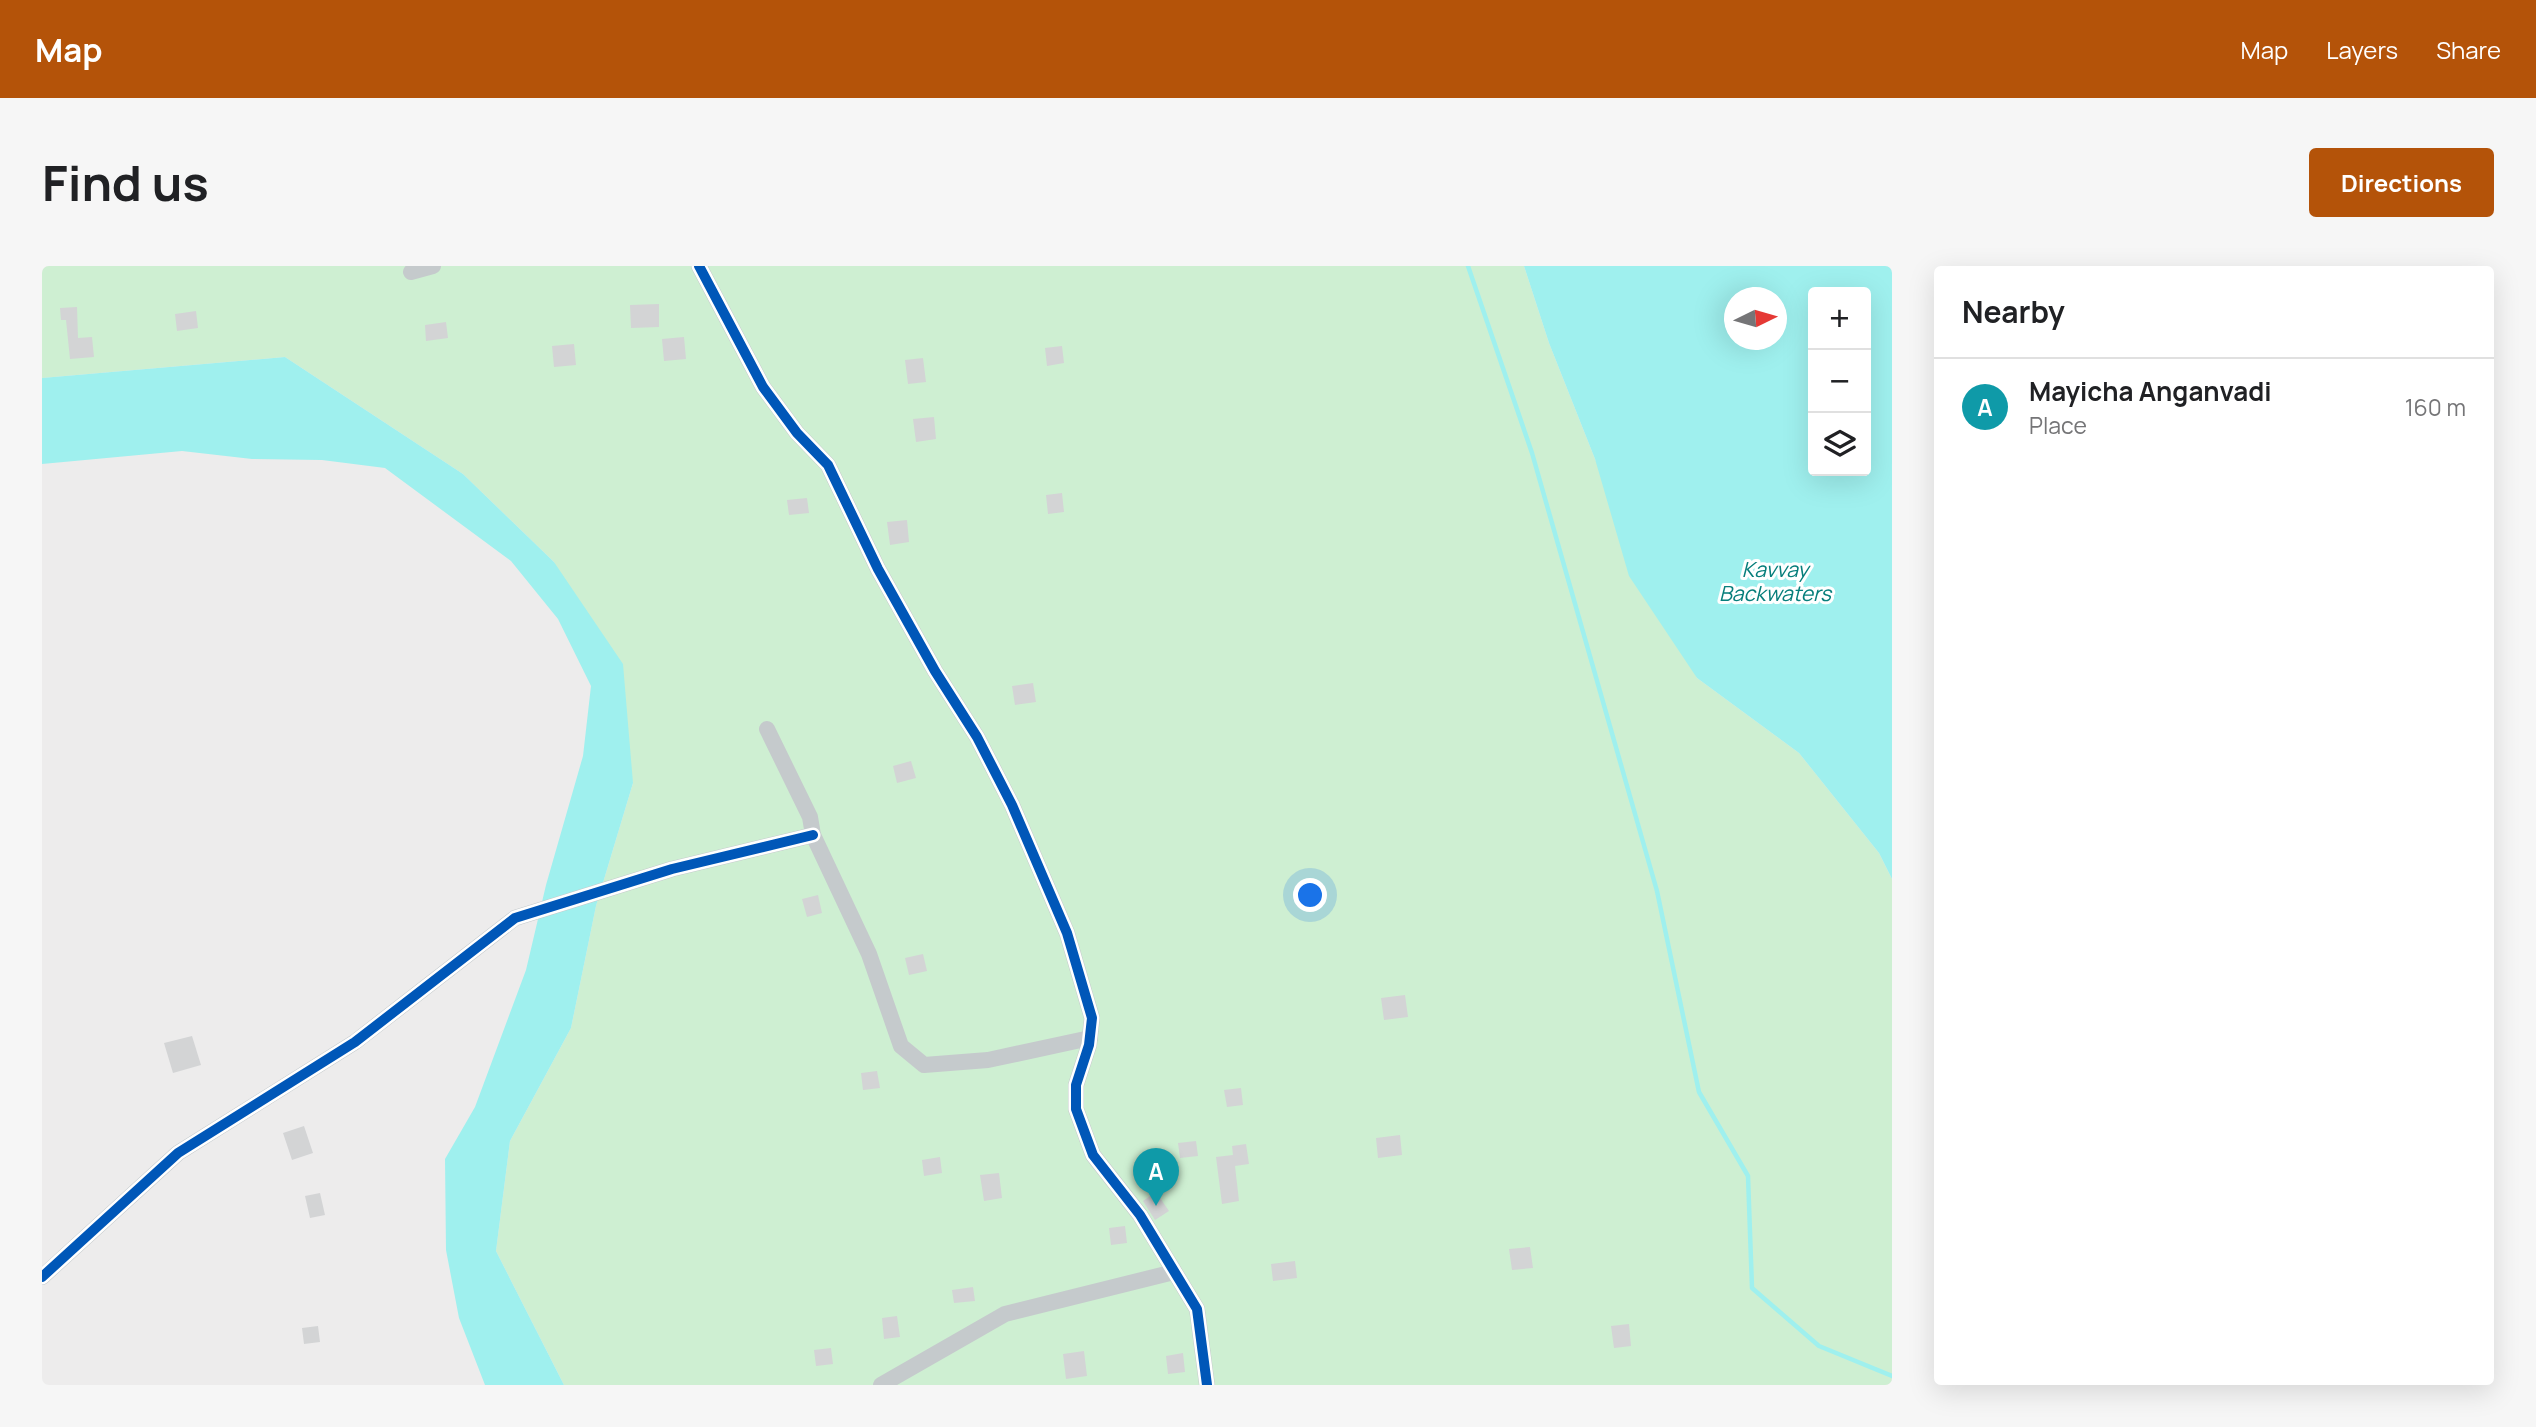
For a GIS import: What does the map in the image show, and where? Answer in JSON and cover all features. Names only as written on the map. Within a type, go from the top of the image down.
[{"type":"street","points":[[411,272],[433,266]]},
{"type":"street","points":[[699,266],[763,387],[797,433],[828,465],[878,569],[935,671],[977,737],[1012,805],[1067,933],[1091,1018],[1090,1038],[1076,1085],[1076,1109],[1093,1155],[1140,1214],[1196,1309],[1208,1385]]},
{"type":"street","points":[[767,729],[810,817],[813,835],[869,954],[901,1046],[909,1054],[924,1065],[942,1061],[988,1060],[1090,1038]]},
{"type":"street","points":[[42,1277],[178,1153],[355,1041],[515,918],[672,869],[813,835]]},
{"type":"street","points":[[881,1385],[1005,1314],[1174,1272]]},
{"type":"green space","points":[[42,266],[1524,266],[1549,343],[1595,459],[1697,678],[1799,753],[1879,853],[1892,879],[1892,1385],[564,1385],[496,1251],[510,1141],[571,1028],[596,906],[633,783],[554,562],[463,474],[285,357],[42,378]]},
{"type":"water","name":"Kavvay Backwaters","points":[[1524,266],[1892,266],[1892,879],[1879,853],[1799,753],[1697,678],[1629,576],[1595,459],[1549,343]]},
{"type":"water","points":[[285,357],[463,474],[554,562],[623,664],[633,783],[596,906],[571,1028],[510,1141],[496,1251],[564,1385],[485,1385],[459,1318],[446,1250],[445,1159],[475,1107],[526,970],[546,885],[583,756],[591,686],[558,619],[511,561],[385,468],[322,460],[252,459],[182,451],[42,464],[42,378]]},
{"type":"building","points":[[659,304],[659,327],[631,328],[630,305]]},
{"type":"building","points":[[77,307],[78,338],[92,337],[94,357],[70,359],[66,320],[61,320],[60,308]]},
{"type":"building","points":[[196,311],[198,328],[177,331],[175,314]]},
{"type":"building","points":[[446,322],[448,338],[426,341],[425,325]]},
{"type":"building","points":[[684,337],[686,359],[664,361],[662,339]]},
{"type":"building","points":[[574,344],[576,365],[554,367],[552,346]]},
{"type":"building","points":[[1062,346],[1064,363],[1047,366],[1045,348]]},
{"type":"building","points":[[923,358],[926,382],[908,384],[905,360]]},
{"type":"building","points":[[934,417],[936,439],[916,442],[913,419]]},
{"type":"building","points":[[1062,493],[1064,512],[1048,514],[1046,495]]},
{"type":"building","points":[[807,498],[809,513],[789,515],[787,500]]},
{"type":"building","points":[[907,520],[909,542],[890,545],[887,522]]},
{"type":"building","points":[[1033,683],[1036,702],[1015,705],[1012,686]]},
{"type":"building","points":[[911,761],[916,778],[897,783],[893,766]]},
{"type":"building","points":[[818,895],[822,913],[807,917],[802,899]]},
{"type":"building","points":[[923,954],[927,971],[909,975],[905,958]]},
{"type":"building","points":[[1405,995],[1408,1017],[1384,1020],[1381,998]]},
{"type":"building","points":[[192,1036],[201,1065],[173,1073],[164,1043]]},
{"type":"building","points":[[877,1071],[880,1088],[863,1090],[861,1073]]},
{"type":"building","points":[[1241,1088],[1243,1105],[1227,1107],[1224,1090]]},
{"type":"building","points":[[304,1126],[313,1153],[292,1160],[283,1133]]},
{"type":"building","points":[[1400,1135],[1402,1155],[1378,1158],[1376,1138]]},
{"type":"building","points":[[1196,1141],[1198,1156],[1180,1158],[1178,1143]]},
{"type":"building","points":[[1246,1144],[1249,1164],[1235,1166],[1239,1201],[1222,1204],[1216,1157],[1233,1155],[1232,1146]]},
{"type":"building","points":[[940,1157],[942,1173],[924,1176],[922,1160]]},
{"type":"building","points":[[999,1173],[1002,1198],[984,1201],[980,1175]]},
{"type":"building","points":[[1156,1192],[1169,1211],[1155,1220],[1143,1201]]},
{"type":"building","points":[[320,1193],[325,1215],[310,1218],[305,1196]]},
{"type":"building","points":[[1125,1226],[1127,1243],[1111,1245],[1109,1228]]},
{"type":"building","points":[[1530,1247],[1533,1268],[1512,1270],[1509,1249]]},
{"type":"building","points":[[1295,1261],[1297,1278],[1273,1281],[1271,1264]]},
{"type":"building","points":[[973,1287],[975,1301],[954,1303],[952,1290]]},
{"type":"building","points":[[897,1316],[900,1337],[884,1339],[882,1318]]},
{"type":"building","points":[[1629,1324],[1631,1346],[1614,1348],[1611,1326]]},
{"type":"building","points":[[318,1326],[320,1342],[304,1344],[302,1328]]},
{"type":"building","points":[[831,1348],[833,1364],[816,1366],[814,1350]]},
{"type":"building","points":[[1084,1351],[1087,1376],[1066,1379],[1063,1354]]},
{"type":"building","points":[[1183,1353],[1185,1372],[1168,1374],[1166,1356]]},
{"type":"waterway","points":[[1468,266],[1532,453],[1657,891],[1699,1092],[1748,1176],[1752,1288],[1819,1346],[1892,1376]]},
{"type":"cycle path","points":[[699,266],[763,387],[797,433],[828,465],[878,569],[935,671],[977,737],[1012,805],[1067,933],[1092,1018],[1089,1045],[1076,1085],[1076,1109],[1093,1155],[1140,1215],[1197,1309],[1207,1385]]},
{"type":"cycle path","points":[[42,1277],[178,1153],[355,1042],[515,918],[672,869],[813,835]]},
{"type":"place","name":"Mayicha Anganvadi","points":[[1156,1206]]}]
